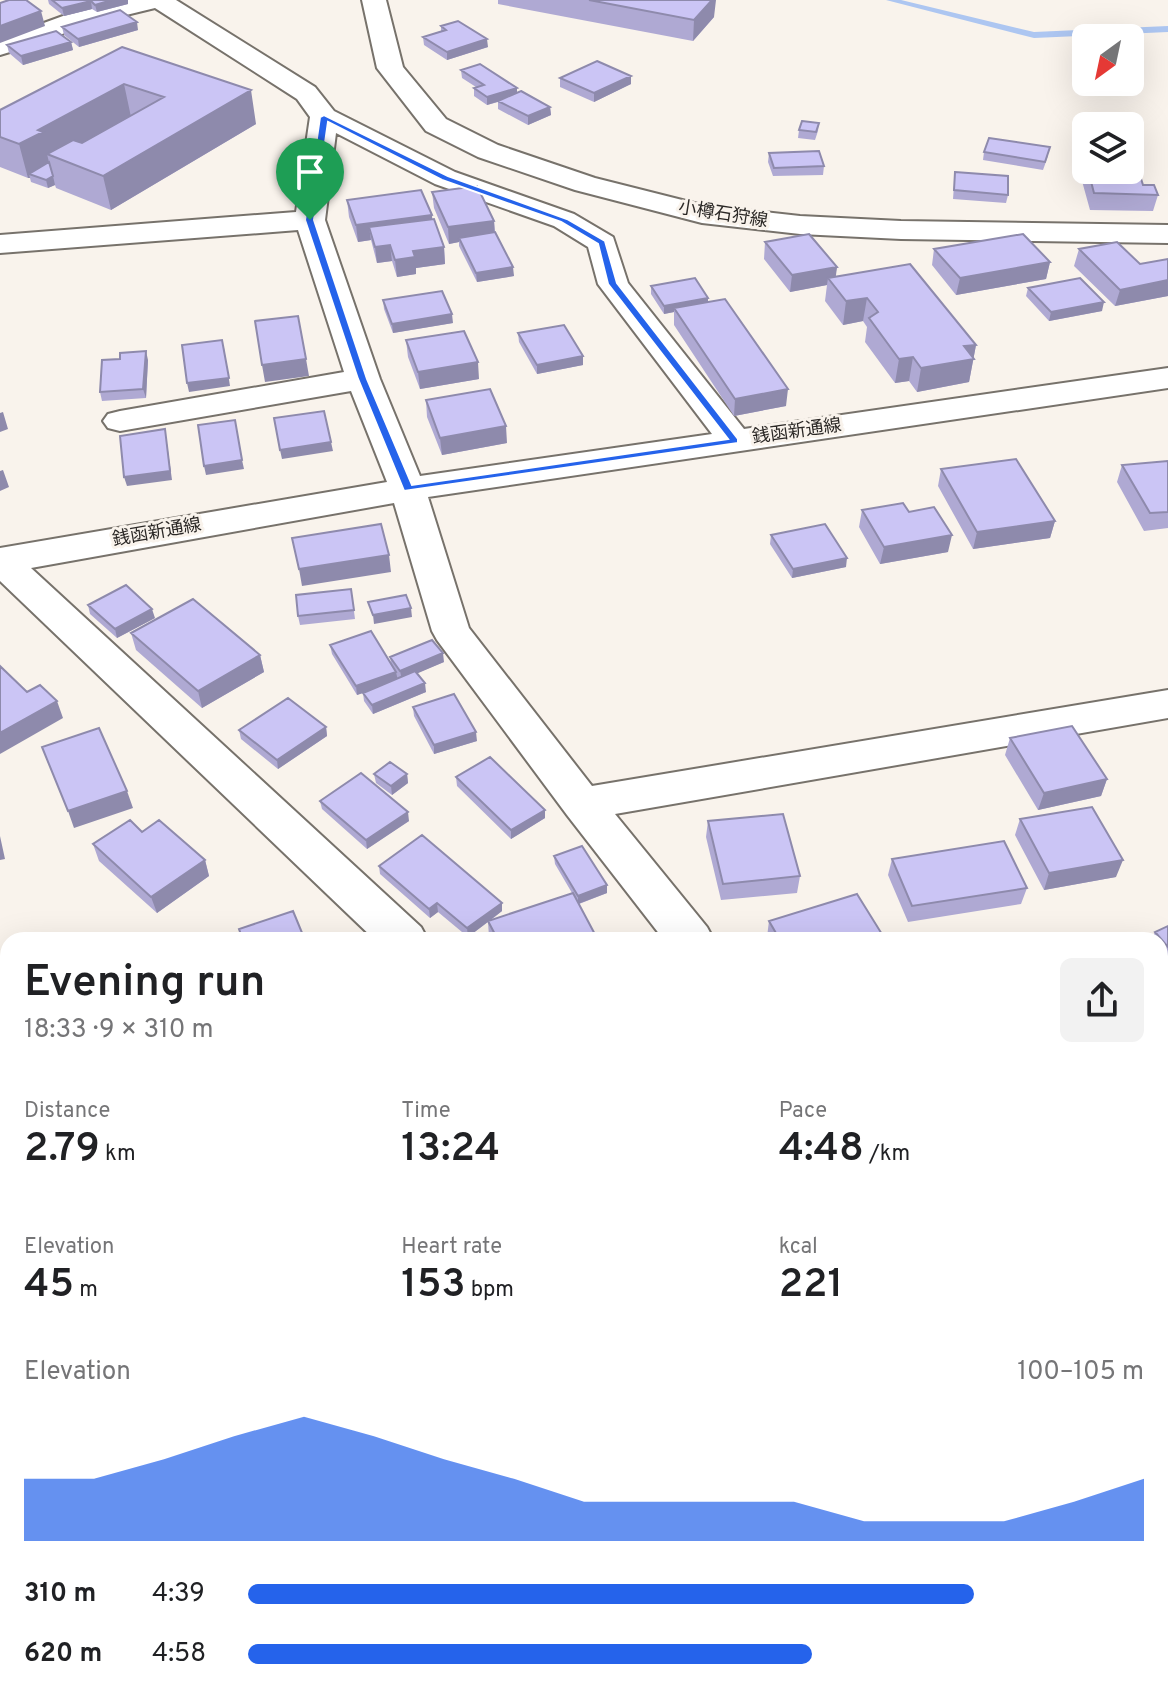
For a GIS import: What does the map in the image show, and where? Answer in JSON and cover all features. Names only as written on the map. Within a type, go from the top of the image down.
[{"type":"street","points":[[0,47],[72,21],[158,0],[306,93],[324,117],[433,172],[564,220],[602,243],[613,284],[735,441]]},
{"type":"street","name":"小樽石狩線","points":[[374,0],[390,68],[436,125],[488,151],[585,184],[702,214],[800,225],[901,230],[1168,234]]},
{"type":"street","points":[[324,117],[310,220],[363,379],[408,489],[451,631],[582,804],[685,932]]},
{"type":"street","points":[[0,244],[310,220]]},
{"type":"street","name":"銭函新通線","points":[[0,560],[408,489],[1168,378]]},
{"type":"street","points":[[120,421],[363,379]]},
{"type":"street","points":[[0,560],[396,932]]},
{"type":"street","points":[[582,804],[1168,704]]},
{"type":"building","points":[[26,0],[41,11],[0,26],[0,3]]},
{"type":"building","points":[[52,0],[112,0],[62,8]]},
{"type":"building","points":[[589,0],[712,0],[694,20]]},
{"type":"building","points":[[120,10],[137,22],[78,39],[62,27]]},
{"type":"building","points":[[458,21],[487,39],[447,52],[423,37],[446,30],[441,26]]},
{"type":"building","points":[[56,31],[71,42],[21,56],[7,45]]},
{"type":"building","points":[[122,47],[251,90],[103,176],[47,154],[73,140],[82,143],[164,97],[124,84],[38,130],[43,132],[19,144],[0,137],[0,110]]},
{"type":"building","points":[[597,61],[631,76],[594,93],[560,78]]},
{"type":"building","points":[[480,64],[517,88],[487,97],[474,88],[484,85],[461,70]]},
{"type":"building","points":[[521,91],[550,107],[528,116],[498,101]]},
{"type":"building","points":[[802,121],[819,123],[816,132],[799,130]]},
{"type":"building","points":[[989,138],[1050,147],[1045,162],[984,152]]},
{"type":"building","points":[[819,151],[824,166],[774,168],[769,153]]},
{"type":"building","points":[[49,162],[53,176],[46,180],[29,174]]},
{"type":"building","points":[[955,172],[1008,176],[1008,195],[954,190]]},
{"type":"building","points":[[1092,184],[1143,184],[1154,185],[1158,195],[1094,193]]},
{"type":"building","points":[[477,186],[494,221],[448,227],[432,192]]},
{"type":"building","points":[[421,190],[432,215],[356,225],[347,200]]},
{"type":"building","points":[[434,219],[444,247],[413,251],[415,257],[395,260],[390,245],[375,247],[369,227]]},
{"type":"building","points":[[495,232],[513,267],[476,273],[459,238]]},
{"type":"building","points":[[809,234],[837,267],[792,275],[765,242]]},
{"type":"building","points":[[1023,234],[1050,262],[960,278],[934,249]]},
{"type":"building","points":[[1117,242],[1140,264],[1168,259],[1168,280],[1120,290],[1079,249]]},
{"type":"building","points":[[910,264],[976,345],[964,346],[974,359],[921,368],[913,357],[899,359],[869,318],[878,312],[867,298],[846,301],[828,278]]},
{"type":"building","points":[[695,278],[708,298],[664,306],[651,286]]},
{"type":"building","points":[[1080,278],[1104,302],[1051,312],[1028,288]]},
{"type":"building","points":[[442,291],[452,314],[392,324],[383,300]]},
{"type":"building","points":[[725,299],[788,389],[735,399],[674,308]]},
{"type":"building","points":[[298,316],[306,359],[262,365],[255,321]]},
{"type":"building","points":[[564,325],[583,356],[537,365],[518,333]]},
{"type":"building","points":[[464,331],[478,362],[418,372],[406,340]]},
{"type":"building","points":[[222,340],[229,378],[187,383],[182,345]]},
{"type":"building","points":[[146,351],[143,389],[100,392],[102,360],[120,359],[120,353]]},
{"type":"building","points":[[490,389],[506,426],[440,438],[426,400]]},
{"type":"building","points":[[324,411],[331,442],[280,450],[274,418]]},
{"type":"building","points":[[235,420],[242,460],[204,466],[198,425]]},
{"type":"building","points":[[165,429],[170,471],[124,477],[120,436]]},
{"type":"building","points":[[1016,459],[1055,521],[977,532],[941,469]]},
{"type":"building","points":[[1168,461],[1168,512],[1150,513],[1122,465]]},
{"type":"building","points":[[903,503],[909,512],[934,507],[952,535],[884,547],[862,510]]},
{"type":"building","points":[[381,524],[389,555],[299,569],[292,538]]},
{"type":"building","points":[[825,524],[847,558],[793,569],[771,535]]},
{"type":"building","points":[[126,585],[152,609],[115,629],[88,605]]},
{"type":"building","points":[[351,589],[354,610],[298,616],[296,595]]},
{"type":"building","points":[[406,595],[411,608],[373,615],[368,602]]},
{"type":"building","points":[[193,599],[260,655],[198,691],[131,633]]},
{"type":"building","points":[[371,631],[396,672],[356,686],[330,645]]},
{"type":"building","points":[[432,640],[443,653],[400,671],[390,657]]},
{"type":"building","points":[[0,666],[27,692],[40,685],[57,701],[0,733]]},
{"type":"building","points":[[415,671],[425,683],[372,705],[363,693]]},
{"type":"building","points":[[454,694],[476,732],[434,745],[413,707]]},
{"type":"building","points":[[288,698],[326,727],[277,760],[239,730]]},
{"type":"building","points":[[1072,726],[1107,779],[1044,793],[1010,738]]},
{"type":"building","points":[[99,728],[127,791],[68,811],[42,747]]},
{"type":"building","points":[[490,757],[545,810],[511,830],[456,777]]},
{"type":"building","points":[[390,762],[407,774],[391,786],[374,774]]},
{"type":"building","points":[[361,773],[408,812],[366,840],[320,801]]},
{"type":"building","points":[[1092,807],[1123,860],[1049,873],[1020,819]]},
{"type":"building","points":[[783,814],[800,876],[723,884],[708,821]]},
{"type":"building","points":[[130,820],[142,832],[159,820],[205,860],[151,897],[93,844]]},
{"type":"building","points":[[422,835],[502,903],[467,928],[437,903],[429,909],[379,866]]},
{"type":"building","points":[[1004,841],[1027,888],[912,906],[892,859]]},
{"type":"building","points":[[582,846],[607,885],[578,896],[554,856]]},
{"type":"building","points":[[573,893],[594,932],[494,932],[488,921]]},
{"type":"building","points":[[857,894],[881,932],[775,932],[769,921]]},
{"type":"building","points":[[293,911],[302,932],[240,932],[239,929]]},
{"type":"waterway","points":[[890,0],[1034,35],[1168,29]]},
{"type":"route","points":[[324,117],[445,178],[564,220],[602,243],[613,284],[735,441],[408,489],[363,379],[310,220],[324,117]]}]
